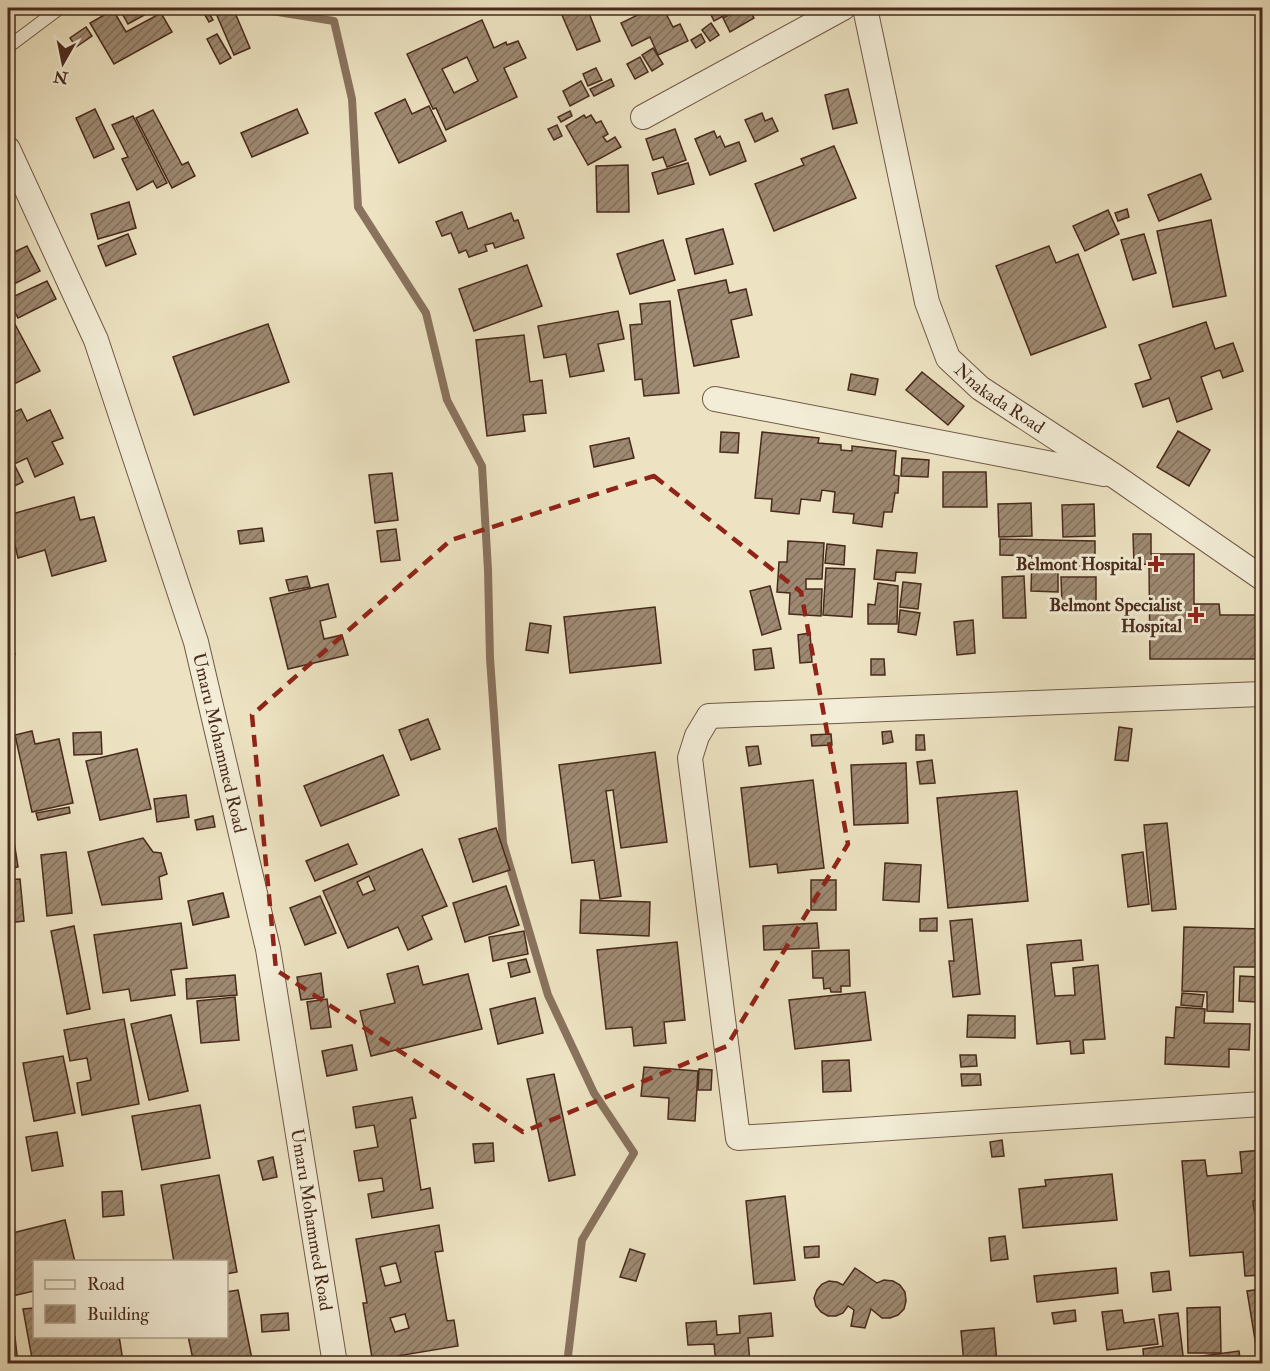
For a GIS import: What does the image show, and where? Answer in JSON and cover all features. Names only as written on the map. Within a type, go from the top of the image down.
[{"type":"street","points":[[643,117],[843,8]]},
{"type":"street","name":"Nnakada Road","points":[[865,8],[927,302],[948,358],[980,388],[1116,477],[1263,578]]},
{"type":"street","name":"Umaru Mohammed Road","points":[[8,149],[96,340],[196,642],[268,949],[335,1364]]},
{"type":"street","points":[[715,399],[1116,477]]},
{"type":"street","points":[[1263,694],[709,716],[697,736],[690,758],[738,1138],[1263,1104]]},
{"type":"lane","points":[[8,47],[60,8]]},
{"type":"highlighted area","points":[[654,476],[801,592],[848,844],[727,1046],[523,1132],[276,970],[252,715],[451,540]]},
{"type":"building","points":[[119,8],[157,8],[128,24]]},
{"type":"building","points":[[206,8],[213,20],[209,22],[202,10]]},
{"type":"building","points":[[233,8],[250,48],[234,55],[215,11]]},
{"type":"building","points":[[559,8],[587,8],[600,41],[577,50]]},
{"type":"building","points":[[652,8],[663,8],[673,27],[680,24],[688,41],[658,55],[650,37],[632,46],[621,23]]},
{"type":"building","points":[[716,8],[731,8],[733,11],[714,21],[709,11]]},
{"type":"building","points":[[741,8],[748,8],[754,18],[730,32],[723,18]]},
{"type":"building","points":[[113,10],[126,32],[161,13],[172,32],[114,64],[90,23]]},
{"type":"building","points":[[482,20],[494,48],[506,42],[507,45],[518,41],[526,58],[504,68],[517,97],[446,130],[436,108],[433,109],[407,54]],"holes":[[[467,57],[478,81],[454,93],[442,69]]]},
{"type":"building","points":[[711,23],[719,35],[710,41],[702,30]]},
{"type":"building","points":[[86,27],[92,36],[76,47],[70,38]]},
{"type":"building","points":[[217,34],[231,58],[220,64],[207,39]]},
{"type":"building","points":[[701,34],[705,42],[696,48],[691,40]]},
{"type":"building","points":[[653,48],[663,64],[652,71],[642,55]]},
{"type":"building","points":[[640,57],[648,72],[635,79],[627,64]]},
{"type":"building","points":[[596,68],[602,80],[588,86],[583,74]]},
{"type":"building","points":[[611,79],[614,86],[594,96],[590,89]]},
{"type":"building","points":[[581,81],[589,96],[570,106],[563,91]]},
{"type":"building","points":[[848,89],[857,123],[833,129],[825,95]]},
{"type":"building","points":[[405,99],[412,114],[429,106],[446,141],[399,163],[375,113]]},
{"type":"building","points":[[95,109],[114,149],[94,158],[76,118]]},
{"type":"building","points":[[297,109],[308,133],[252,157],[241,133]]},
{"type":"building","points":[[153,110],[182,165],[188,162],[195,176],[172,188],[136,118]]},
{"type":"building","points":[[570,111],[572,116],[561,122],[558,117]]},
{"type":"building","points":[[762,113],[765,121],[772,118],[778,131],[755,142],[745,120]]},
{"type":"building","points":[[584,115],[586,118],[591,115],[596,123],[601,121],[608,134],[603,137],[607,142],[615,137],[621,147],[588,165],[566,126]]},
{"type":"building","points":[[133,116],[167,183],[157,188],[153,181],[137,190],[122,159],[128,157],[112,125]]},
{"type":"building","points":[[557,125],[562,136],[554,140],[548,129]]},
{"type":"building","points":[[675,129],[686,160],[667,167],[663,157],[653,160],[646,139]]},
{"type":"building","points":[[714,131],[717,138],[720,136],[725,147],[739,142],[746,161],[710,175],[695,139]]},
{"type":"building","points":[[834,146],[856,198],[774,231],[755,184],[804,165],[801,159]]},
{"type":"building","points":[[688,163],[694,184],[658,194],[652,173]]},
{"type":"building","points":[[628,165],[629,212],[597,212],[596,166]]},
{"type":"building","points":[[1201,174],[1211,199],[1159,221],[1148,195]]},
{"type":"building","points":[[129,202],[136,228],[98,239],[91,214]]},
{"type":"building","points":[[1127,209],[1129,217],[1118,221],[1115,213]]},
{"type":"building","points":[[1108,210],[1119,234],[1085,251],[1073,226]]},
{"type":"building","points":[[462,212],[468,229],[511,213],[514,221],[518,220],[524,238],[495,248],[493,243],[485,245],[487,251],[469,257],[466,250],[459,253],[451,233],[442,236],[436,222]]},
{"type":"building","points":[[1211,220],[1226,296],[1173,307],[1157,231]]},
{"type":"building","points":[[723,229],[733,264],[695,274],[686,239]]},
{"type":"building","points":[[128,234],[136,254],[106,266],[98,246]]},
{"type":"building","points":[[1144,234],[1156,273],[1133,280],[1121,240]]},
{"type":"building","points":[[663,240],[675,280],[630,294],[617,254]]},
{"type":"building","points":[[27,246],[40,271],[8,287],[8,255]]},
{"type":"building","points":[[1049,246],[1056,263],[1078,254],[1106,327],[1031,355],[996,266]]},
{"type":"building","points":[[527,265],[542,306],[474,331],[459,289]]},
{"type":"building","points":[[726,280],[729,293],[746,289],[752,315],[731,320],[739,357],[694,366],[678,290]]},
{"type":"building","points":[[47,281],[56,299],[18,318],[8,299]]},
{"type":"building","points":[[670,301],[679,393],[644,396],[642,379],[635,380],[630,325],[642,324],[640,304]]},
{"type":"building","points":[[618,311],[624,339],[598,344],[604,371],[570,377],[566,354],[544,358],[538,326]]},
{"type":"building","points":[[10,315],[40,371],[8,387],[8,317]]},
{"type":"building","points":[[1206,322],[1215,349],[1233,343],[1243,371],[1223,378],[1220,370],[1201,377],[1212,409],[1177,422],[1169,398],[1143,407],[1135,384],[1151,379],[1139,345]]},
{"type":"building","points":[[268,324],[289,382],[194,415],[173,357]]},
{"type":"building","points":[[524,335],[530,382],[542,380],[546,413],[523,415],[525,431],[487,436],[476,340]]},
{"type":"building","points":[[922,372],[964,406],[948,425],[906,390]]},
{"type":"building","points":[[851,374],[878,379],[875,395],[848,390]]},
{"type":"building","points":[[21,409],[27,421],[50,410],[63,438],[52,442],[63,464],[35,477],[27,458],[14,464],[23,482],[8,489],[8,415]]},
{"type":"building","points":[[1178,431],[1210,450],[1189,486],[1157,467]]},
{"type":"building","points":[[721,432],[739,433],[738,453],[720,452]]},
{"type":"building","points":[[762,432],[819,438],[818,443],[841,445],[841,450],[852,451],[852,446],[896,451],[894,475],[899,476],[898,493],[895,493],[892,512],[884,512],[882,527],[853,523],[854,514],[833,512],[835,492],[822,490],[820,501],[801,499],[799,514],[771,511],[772,499],[755,498]]},
{"type":"building","points":[[629,438],[634,458],[594,467],[590,446]]},
{"type":"building","points":[[902,458],[929,460],[928,477],[901,476]]},
{"type":"building","points":[[943,472],[986,472],[987,507],[943,507]]},
{"type":"building","points":[[392,473],[398,520],[375,523],[369,475]]},
{"type":"building","points":[[74,497],[80,520],[94,517],[106,561],[52,576],[45,550],[18,558],[8,515]]},
{"type":"building","points":[[1031,503],[1032,536],[999,537],[998,504]]},
{"type":"building","points":[[1094,504],[1095,536],[1063,537],[1062,505]]},
{"type":"building","points":[[262,528],[264,541],[240,544],[238,531]]},
{"type":"building","points":[[396,529],[400,560],[381,562],[377,531]]},
{"type":"building","name":"Belmont Hospital","points":[[1133,534],[1151,534],[1151,554],[1194,554],[1194,604],[1219,604],[1220,615],[1262,615],[1262,659],[1150,659],[1149,564],[1134,565]]},
{"type":"building","points":[[1000,539],[1095,541],[1095,562],[1101,562],[1101,570],[1072,570],[1072,563],[1058,562],[1058,592],[1031,591],[1032,556],[1000,555]]},
{"type":"building","points":[[788,541],[824,543],[822,579],[806,579],[806,589],[822,589],[821,616],[789,614],[790,593],[777,592],[779,562],[787,562]]},
{"type":"building","points":[[827,544],[845,546],[844,565],[825,563]]},
{"type":"building","points":[[877,550],[917,553],[915,573],[896,572],[895,581],[874,579]]},
{"type":"building","points":[[826,568],[855,569],[852,617],[823,615]]},
{"type":"building","points":[[307,576],[310,587],[289,591],[286,580]]},
{"type":"building","points":[[1024,576],[1026,618],[1003,618],[1002,577]]},
{"type":"building","points":[[1061,577],[1096,577],[1096,605],[1062,605]]},
{"type":"building","points":[[903,582],[921,584],[918,609],[900,607]]},
{"type":"building","points":[[878,583],[898,586],[897,624],[868,624],[868,604],[875,605]]},
{"type":"building","points":[[328,584],[336,617],[320,621],[324,639],[342,635],[348,655],[288,669],[270,598]]},
{"type":"building","points":[[770,586],[781,629],[762,635],[750,591]]},
{"type":"building","points":[[655,607],[661,663],[570,673],[564,617]]},
{"type":"building","points":[[900,610],[920,613],[916,635],[898,632]]},
{"type":"building","points":[[973,620],[975,653],[957,655],[954,622]]},
{"type":"building","points":[[530,623],[551,626],[548,653],[526,650]]},
{"type":"building","points":[[810,633],[812,662],[800,663],[798,635]]},
{"type":"building","points":[[8,635],[15,654],[8,657]]},
{"type":"building","points":[[771,648],[774,668],[755,670],[753,650]]},
{"type":"building","points":[[871,659],[884,659],[885,675],[871,675]]},
{"type":"building","points":[[428,719],[440,749],[411,760],[399,730]]},
{"type":"building","points":[[1119,727],[1132,729],[1128,761],[1115,760]]},
{"type":"building","points":[[32,731],[35,744],[59,739],[73,803],[32,812],[15,735]]},
{"type":"building","points":[[891,731],[893,742],[883,744],[882,732]]},
{"type":"building","points":[[101,732],[102,754],[74,755],[73,733]]},
{"type":"building","points":[[831,734],[832,745],[812,746],[811,735]]},
{"type":"building","points":[[916,735],[924,735],[925,750],[916,750]]},
{"type":"building","points":[[758,746],[761,764],[749,766],[746,747]]},
{"type":"building","points":[[137,749],[151,809],[100,820],[86,761]]},
{"type":"building","points":[[655,752],[667,842],[621,848],[613,790],[606,791],[621,896],[600,899],[594,860],[572,863],[559,765]]},
{"type":"building","points":[[383,755],[399,795],[321,826],[304,786]]},
{"type":"building","points":[[932,760],[935,783],[920,784],[917,762]]},
{"type":"building","points":[[906,763],[908,823],[854,825],[851,765]]},
{"type":"building","points":[[813,780],[824,868],[778,873],[777,864],[750,867],[741,788]]},
{"type":"building","points":[[1017,791],[1028,901],[948,908],[937,798]]},
{"type":"building","points":[[186,795],[189,817],[157,822],[154,799]]},
{"type":"building","points":[[8,803],[18,867],[8,869]]},
{"type":"building","points":[[69,807],[70,813],[38,820],[36,813]]},
{"type":"building","points":[[213,816],[215,827],[197,830],[195,820]]},
{"type":"building","points":[[1167,823],[1176,909],[1152,911],[1144,825]]},
{"type":"building","points":[[496,828],[510,870],[473,882],[459,839]]},
{"type":"building","points":[[143,838],[153,852],[161,853],[167,874],[159,877],[162,899],[102,905],[88,852]]},
{"type":"building","points":[[348,844],[357,864],[315,881],[306,861]]},
{"type":"building","points":[[422,849],[447,906],[422,916],[432,939],[408,950],[398,927],[348,948],[323,891]],"holes":[[[369,876],[375,890],[363,895],[357,882]]]},
{"type":"building","points":[[66,852],[72,913],[47,916],[41,855]]},
{"type":"building","points":[[1143,852],[1149,904],[1128,907],[1122,855]]},
{"type":"building","points":[[885,863],[921,865],[919,902],[883,900]]},
{"type":"building","points":[[20,879],[24,921],[8,923],[8,880]]},
{"type":"building","points":[[811,880],[836,880],[836,910],[811,910]]},
{"type":"building","points":[[506,886],[519,925],[465,942],[453,903]]},
{"type":"building","points":[[223,893],[229,917],[193,925],[188,901]]},
{"type":"building","points":[[320,896],[336,933],[305,945],[290,908]]},
{"type":"building","points":[[581,900],[650,902],[649,936],[580,933]]},
{"type":"building","points":[[937,918],[937,931],[920,931],[920,919]]},
{"type":"building","points":[[972,919],[980,994],[953,997],[949,961],[954,961],[950,921]]},
{"type":"building","points":[[181,923],[187,968],[171,970],[175,995],[131,1001],[129,989],[103,993],[94,935]]},
{"type":"building","points":[[817,923],[819,948],[764,950],[763,926]]},
{"type":"building","points":[[74,926],[90,1009],[67,1014],[51,931]]},
{"type":"building","points":[[1184,927],[1262,929],[1262,967],[1234,967],[1233,1012],[1207,1011],[1207,992],[1182,991]]},
{"type":"building","points":[[524,931],[528,954],[493,961],[489,937]]},
{"type":"building","points":[[1081,940],[1083,960],[1051,963],[1055,996],[1075,995],[1073,968],[1098,965],[1105,1039],[1083,1040],[1084,1053],[1071,1054],[1070,1041],[1037,1044],[1027,945]]},
{"type":"building","points":[[677,942],[685,1020],[664,1022],[666,1043],[634,1046],[632,1027],[606,1029],[597,950]]},
{"type":"building","points":[[849,950],[850,986],[841,986],[841,992],[831,992],[830,988],[824,989],[823,978],[813,978],[812,951]]},
{"type":"building","points":[[526,959],[530,972],[511,977],[508,963]]},
{"type":"building","points":[[418,966],[423,985],[468,974],[482,1029],[371,1056],[360,1011],[395,1003],[387,974]]},
{"type":"building","points":[[321,973],[324,997],[301,1000],[297,977]]},
{"type":"building","points":[[235,975],[237,995],[187,999],[186,979]]},
{"type":"building","points":[[1240,976],[1258,977],[1257,1002],[1239,1001]]},
{"type":"building","points":[[865,992],[871,1040],[795,1049],[789,1000]]},
{"type":"building","points":[[1182,993],[1204,995],[1202,1007],[1181,1005]]},
{"type":"building","points":[[235,997],[239,1040],[201,1043],[197,1001]]},
{"type":"building","points":[[535,998],[543,1033],[498,1044],[490,1009]]},
{"type":"building","points":[[327,999],[331,1027],[311,1029],[307,1002]]},
{"type":"building","points":[[1176,1007],[1205,1009],[1204,1023],[1250,1024],[1249,1050],[1229,1049],[1229,1067],[1165,1064],[1166,1037],[1174,1038]]},
{"type":"building","points":[[171,1015],[188,1091],[149,1100],[131,1024]]},
{"type":"building","points":[[968,1015],[1015,1016],[1015,1038],[967,1037]]},
{"type":"building","points":[[124,1019],[139,1104],[82,1115],[77,1083],[91,1080],[87,1058],[70,1061],[64,1030]]},
{"type":"building","points":[[352,1045],[357,1070],[327,1076],[322,1051]]},
{"type":"building","points":[[960,1055],[976,1055],[977,1066],[961,1067]]},
{"type":"building","points":[[63,1056],[75,1113],[34,1121],[23,1063]]},
{"type":"building","points":[[849,1060],[851,1091],[823,1092],[822,1061]]},
{"type":"building","points":[[644,1067],[698,1071],[695,1121],[668,1119],[669,1098],[641,1096]]},
{"type":"building","points":[[699,1069],[712,1070],[711,1090],[698,1090]]},
{"type":"building","points":[[554,1074],[575,1175],[549,1181],[527,1079]]},
{"type":"building","points":[[961,1074],[980,1074],[981,1085],[962,1086]]},
{"type":"building","points":[[8,1090],[10,1118],[8,1119]]},
{"type":"building","points":[[412,1097],[416,1118],[410,1119],[421,1190],[430,1188],[433,1208],[372,1218],[368,1194],[384,1191],[382,1178],[359,1181],[354,1151],[378,1147],[374,1125],[356,1128],[353,1107]]},
{"type":"building","points":[[200,1105],[210,1158],[142,1170],[132,1116]]},
{"type":"building","points":[[57,1132],[63,1166],[32,1171],[26,1137]]},
{"type":"building","points":[[1002,1140],[1004,1156],[992,1157],[990,1142]]},
{"type":"building","points":[[493,1143],[494,1161],[475,1163],[473,1144]]},
{"type":"building","points":[[1262,1150],[1262,1201],[1253,1201],[1254,1210],[1262,1210],[1262,1275],[1245,1276],[1243,1252],[1190,1256],[1182,1161],[1205,1160],[1207,1176],[1242,1173],[1240,1152]]},
{"type":"building","points":[[8,1155],[13,1181],[8,1183]]},
{"type":"building","points":[[273,1157],[277,1177],[263,1180],[258,1161]]},
{"type":"building","points":[[1112,1174],[1117,1220],[1023,1228],[1019,1189],[1046,1186],[1045,1180]]},
{"type":"building","points":[[219,1175],[237,1272],[228,1274],[228,1260],[174,1260],[161,1185]]},
{"type":"building","points":[[122,1191],[124,1215],[103,1217],[102,1192]]},
{"type":"building","points":[[785,1196],[795,1280],[754,1284],[746,1201]]},
{"type":"building","points":[[8,1211],[12,1231],[8,1232]]},
{"type":"building","points":[[65,1220],[75,1260],[33,1260],[33,1291],[8,1297],[8,1234]]},
{"type":"building","points":[[439,1225],[443,1251],[435,1252],[447,1321],[454,1320],[458,1346],[397,1356],[398,1364],[373,1364],[363,1303],[367,1303],[356,1239]],"holes":[[[396,1263],[401,1282],[385,1286],[380,1267]],[[405,1314],[409,1328],[395,1332],[390,1318]]]},
{"type":"building","points":[[1005,1236],[1008,1259],[991,1261],[989,1238]]},
{"type":"building","points":[[819,1246],[819,1257],[805,1258],[804,1247]]},
{"type":"building","points":[[630,1249],[645,1254],[636,1281],[620,1277]]},
{"type":"building","points":[[855,1268],[877,1283],[884,1280],[900,1285],[905,1292],[904,1309],[898,1315],[882,1318],[871,1309],[865,1328],[851,1326],[854,1310],[848,1306],[843,1313],[836,1316],[828,1316],[821,1312],[814,1298],[817,1290],[829,1281],[843,1285]]},
{"type":"building","points":[[1116,1268],[1118,1293],[1037,1302],[1034,1276]]},
{"type":"building","points":[[1169,1271],[1171,1290],[1153,1292],[1151,1273]]},
{"type":"building","points":[[1262,1289],[1262,1364],[1259,1364],[1247,1291]]},
{"type":"building","points":[[238,1290],[253,1364],[194,1364],[188,1338],[228,1338],[228,1292]]},
{"type":"building","points":[[1220,1307],[1221,1353],[1188,1353],[1187,1308]]},
{"type":"building","points":[[33,1308],[33,1338],[119,1338],[123,1361],[110,1364],[33,1364],[23,1309]]},
{"type":"building","points":[[1075,1310],[1076,1321],[1054,1324],[1052,1313]]},
{"type":"building","points":[[1122,1310],[1124,1323],[1154,1319],[1158,1344],[1107,1350],[1102,1312]]},
{"type":"building","points":[[288,1313],[289,1330],[262,1332],[261,1315]]},
{"type":"building","points":[[771,1313],[773,1336],[748,1338],[750,1364],[716,1364],[714,1344],[688,1345],[686,1323],[716,1321],[717,1335],[740,1333],[739,1316]]},
{"type":"building","points":[[1178,1313],[1184,1364],[1144,1364],[1143,1349],[1163,1346],[1159,1315]]},
{"type":"building","points":[[994,1328],[997,1363],[964,1364],[961,1331]]},
{"type":"building","points":[[15,1337],[18,1364],[8,1364],[8,1338]]},
{"type":"building","points":[[1239,1351],[1241,1364],[1189,1364],[1188,1358]]},
{"type":"waterway","points":[[252,8],[334,21],[352,99],[358,207],[426,313],[447,400],[482,466],[490,658],[503,843],[548,995],[594,1093],[634,1153],[582,1240],[567,1364]]},
{"type":"place","name":"Belmont Hospital","points":[[1156,564]]},
{"type":"place","name":"Belmont Specialist Hospital","points":[[1196,615]]}]
